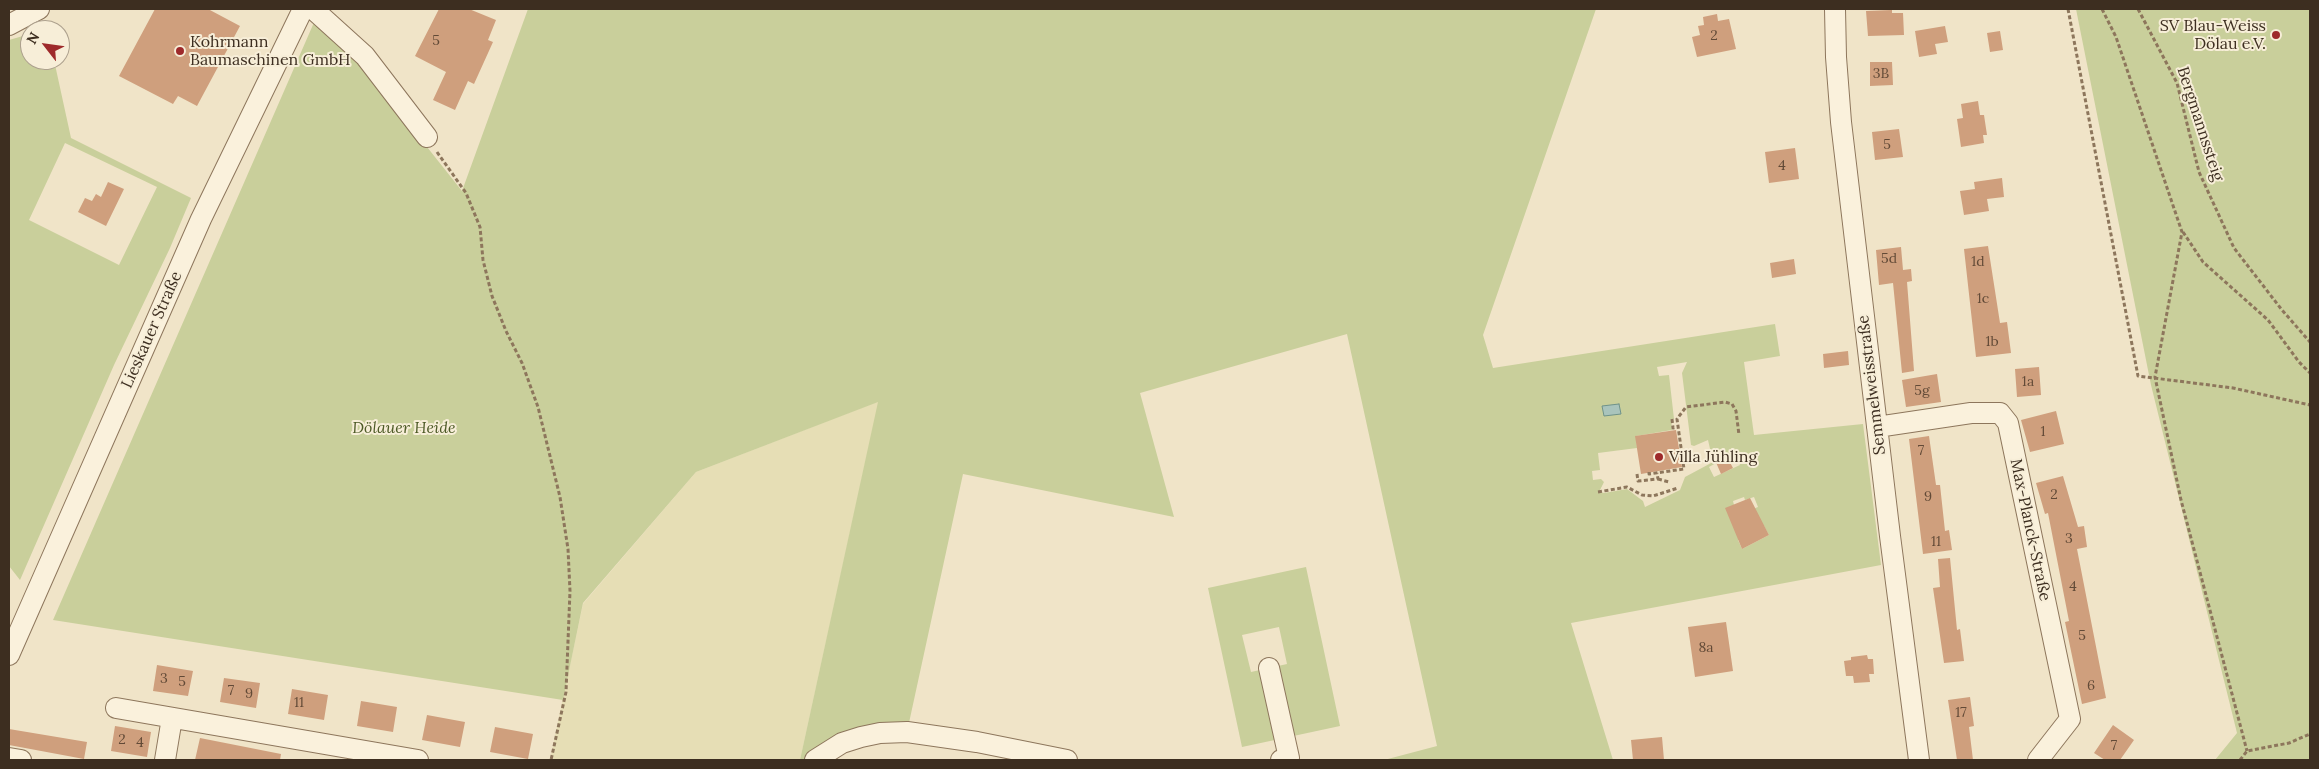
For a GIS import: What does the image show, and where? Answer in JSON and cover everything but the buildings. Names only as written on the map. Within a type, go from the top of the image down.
[{"type":"street","points":[[9,24],[39,9]]},
{"type":"street","name":"Lieskauer Straße","points":[[9,655],[201,220],[304,9]]},
{"type":"street","points":[[313,9],[365,56],[427,137]]},
{"type":"street","name":"Semmelweisstraße","points":[[1836,9],[1836,57],[1841,122],[1919,760]]},
{"type":"street","name":"Max-Planck-Straße","points":[[1877,427],[1971,414],[2000,413],[2008,423],[2070,719],[2038,760]]},
{"type":"street","points":[[1269,668],[1290,758],[1281,760]]},
{"type":"street","points":[[116,708],[418,760]]},
{"type":"street","points":[[165,760],[172,718]]},
{"type":"street","points":[[815,760],[842,744],[861,737],[880,733],[907,732],[977,742],[1067,760]]},
{"type":"street","points":[[9,758],[20,760]]},
{"type":"path","points":[[2068,9],[2138,376],[2233,388],[2310,405]]},
{"type":"path","points":[[2102,9],[2116,37],[2182,232],[2203,262],[2268,320],[2299,362],[2310,373]]},
{"type":"path","name":"Bergmannssteig","points":[[2138,9],[2177,82],[2199,172],[2234,248],[2282,310],[2310,342]]},
{"type":"path","points":[[427,137],[466,193],[480,227],[484,260],[492,296],[506,331],[522,363],[538,407],[560,497],[568,549],[570,591],[566,692],[551,760]]},
{"type":"path","points":[[2182,232],[2155,378],[2181,500],[2247,751]]},
{"type":"path","points":[[1649,472],[1649,474],[1684,469],[1677,419],[1686,407],[1728,402],[1736,411],[1739,435]]},
{"type":"path","points":[[1672,419],[1673,428],[1678,428]]},
{"type":"path","points":[[1657,473],[1658,479]]},
{"type":"path","points":[[1637,474],[1638,481],[1658,479],[1669,482]]},
{"type":"path","points":[[1598,492],[1627,487],[1642,496],[1653,496],[1678,488]]},
{"type":"path","points":[[2240,760],[2247,751],[2288,743],[2310,734]]},
{"type":"shaded area","points":[[879,401],[800,760],[550,760],[583,604],[696,472]]},
{"type":"green space","name":"Dölauer Heide","points":[[528,9],[1596,9],[1483,335],[1493,368],[1775,324],[1780,356],[1744,362],[1754,435],[1863,424],[1881,565],[1571,623],[1613,760],[1384,760],[1437,746],[1347,334],[1140,393],[1174,517],[963,474],[907,732],[815,760],[800,760],[878,402],[696,472],[583,603],[563,700],[53,620],[319,11],[462,191]],"holes":[[[1687,362],[1682,373],[1691,445],[1694,446],[1708,440],[1713,462],[1685,477],[1680,490],[1645,507],[1643,501],[1627,489],[1604,493],[1599,492],[1604,482],[1601,479],[1593,480],[1592,471],[1600,470],[1598,453],[1637,448],[1636,436],[1672,430],[1671,419],[1674,419],[1669,375],[1659,376],[1657,367]],[[1726,455],[1728,458],[1735,455],[1740,465],[1714,477],[1709,467],[1716,463],[1715,460]],[[1744,497],[1745,500],[1754,497],[1758,507],[1729,518],[1734,505],[1733,501]],[[1764,526],[1769,535],[1742,549],[1738,540]]]},
{"type":"green space","points":[[2076,9],[2310,9],[2310,760],[2215,760],[2237,733],[2151,385]]},
{"type":"green space","points":[[20,37],[20,70],[56,70],[71,138],[191,198],[170,248],[114,365],[20,580],[9,566],[9,40]],"holes":[[[65,143],[157,187],[119,265],[29,220]]]},
{"type":"green space","points":[[1306,567],[1340,726],[1242,747],[1208,588]],"holes":[[[1279,627],[1287,664],[1251,672],[1242,635]]]},
{"type":"water","points":[[1619,404],[1621,414],[1604,416],[1602,406]]},
{"type":"place","name":"SV Blau-Weiss Dölau e.V.","points":[[2276,35]]},
{"type":"place","name":"Kohrmann Baumaschinen GmbH","points":[[180,51]]},
{"type":"place","name":"Villa Jühling","points":[[1659,457]]}]
